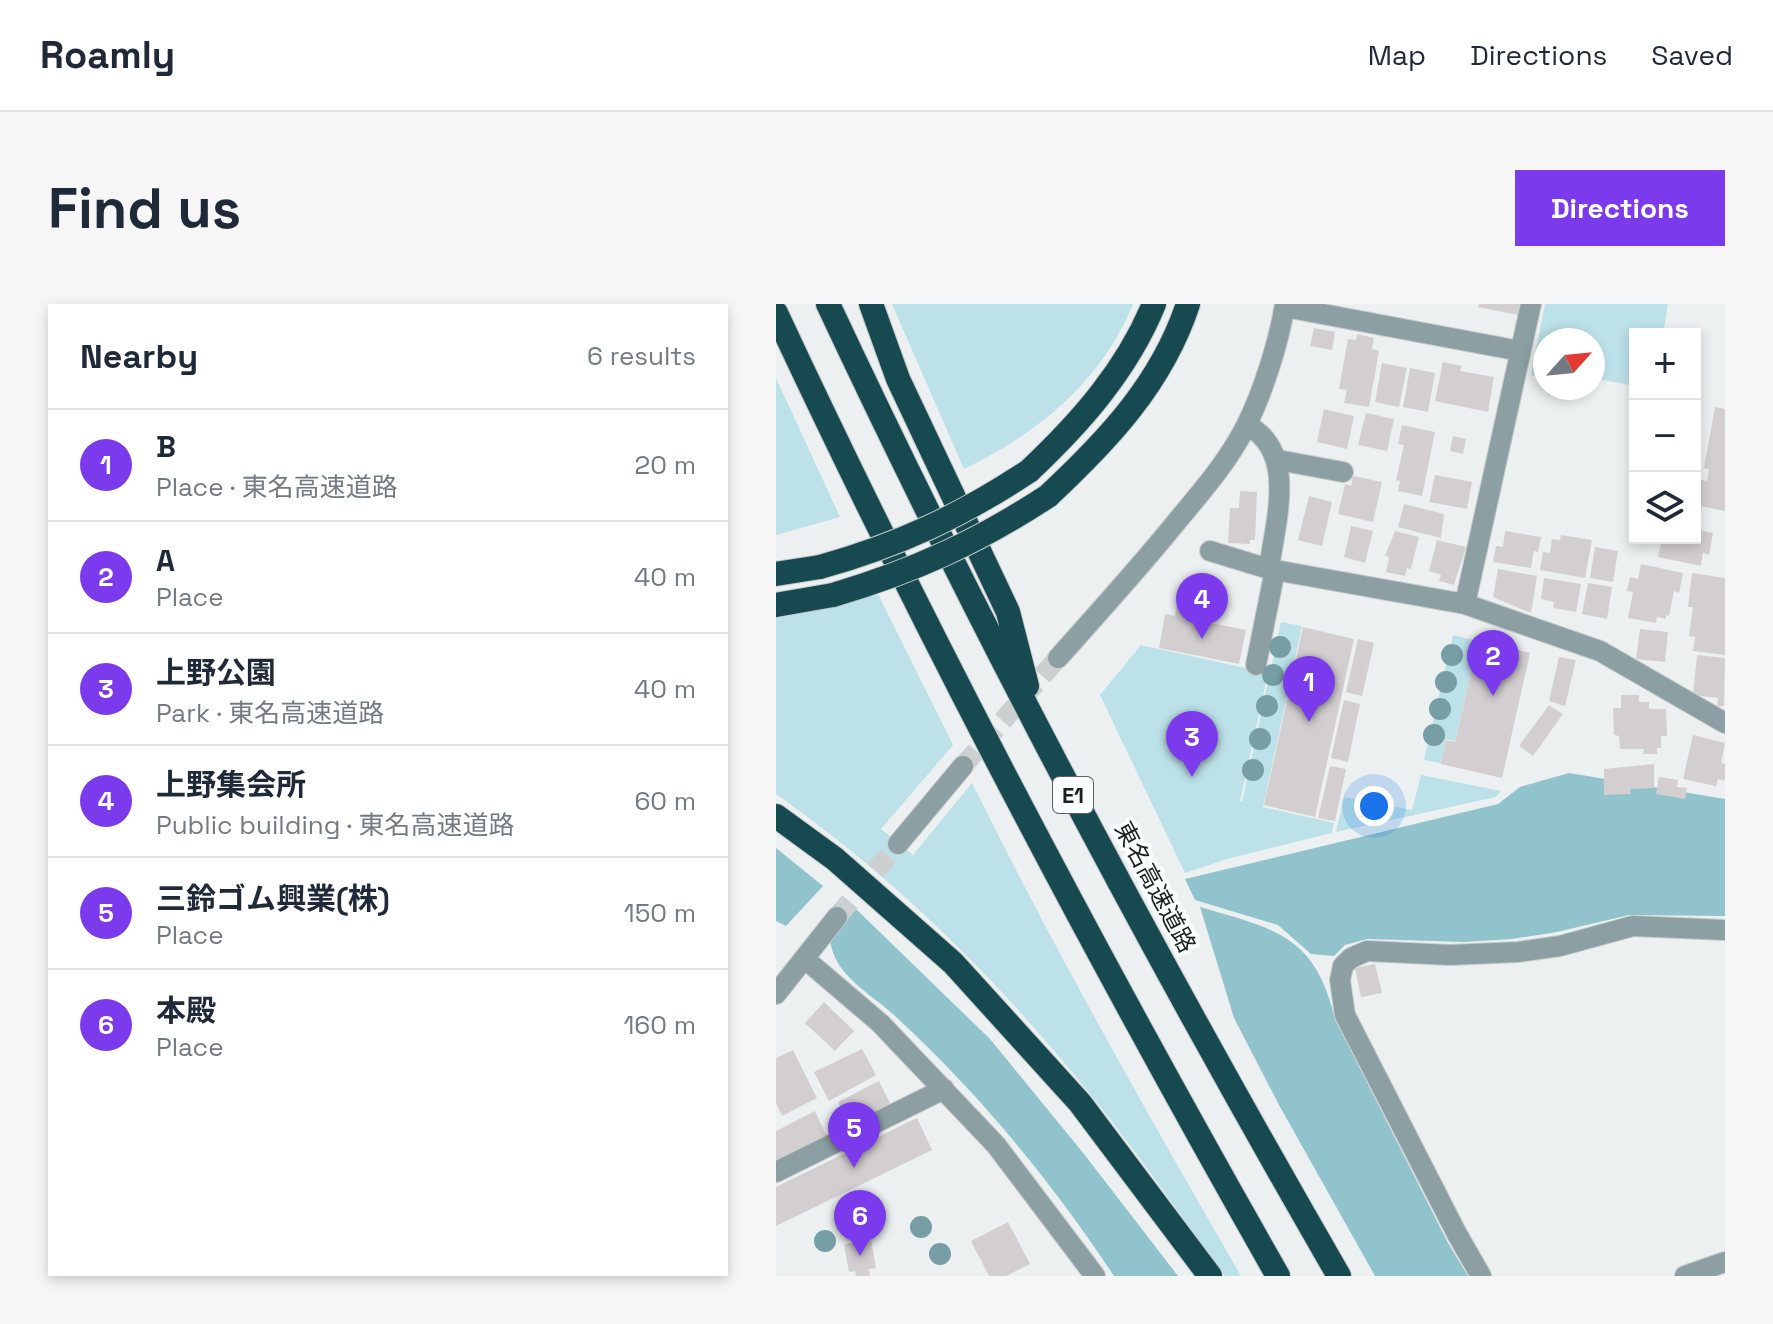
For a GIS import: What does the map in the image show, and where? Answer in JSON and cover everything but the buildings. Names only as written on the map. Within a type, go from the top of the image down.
[{"type":"highway","name":"東名高速道路","points":[[828,304],[1038,729],[1201,1032],[1339,1276]]},
{"type":"highway","points":[[871,304],[898,379],[1008,612],[1038,729]]},
{"type":"highway","points":[[776,574],[820,567],[869,553],[979,504],[1029,471],[1091,408],[1127,355],[1154,304]]},
{"type":"highway","points":[[776,605],[833,595],[934,561],[997,529],[1048,496],[1110,437],[1153,381],[1169,354],[1188,304]]},
{"type":"highway","name":"E1","points":[[776,313],[864,495],[1066,892],[1278,1276]]},
{"type":"highway","points":[[776,816],[835,859],[953,963],[1080,1103],[1210,1276]]},
{"type":"street","points":[[1465,604],[1531,304]]},
{"type":"street","points":[[1058,658],[1212,480],[1247,425],[1285,306],[1520,351]]},
{"type":"street","points":[[1247,425],[1261,433],[1278,460],[1280,482],[1272,569],[1256,665]]},
{"type":"street","points":[[1278,460],[1343,472]]},
{"type":"street","points":[[1210,551],[1272,569],[1465,604],[1600,651],[1725,723]]},
{"type":"street","points":[[898,844],[963,766]]},
{"type":"street","points":[[776,994],[837,917]]},
{"type":"street","points":[[1481,1276],[1345,1015],[1340,980],[1343,966],[1351,958],[1367,951],[1450,955],[1518,952],[1560,946],[1633,926],[1725,930]]},
{"type":"street","points":[[805,959],[880,1023],[996,1145],[1095,1276]]},
{"type":"street","points":[[776,1172],[944,1089]]},
{"type":"street","points":[[1685,1276],[1725,1262]]},
{"type":"shaded area","points":[[892,304],[1133,304],[1104,357],[1064,402],[1017,439],[964,469]]},
{"type":"shaded area","points":[[1545,304],[1668,304],[1664,328],[1629,328],[1629,385],[1605,380],[1605,328],[1540,328]]},
{"type":"shaded area","points":[[776,378],[840,517],[776,535]]},
{"type":"shaded area","points":[[874,586],[953,745],[881,829],[913,855],[972,783],[1102,1031],[1241,1276],[1225,1276],[1092,1097],[1005,995],[896,889],[776,794],[776,606]]},
{"type":"shaded area","points":[[1281,622],[1302,626],[1263,807],[1334,823],[1332,833],[1227,859],[1185,873],[1100,695],[1141,645],[1268,673],[1242,802]]},
{"type":"shaded area","points":[[1453,635],[1478,641],[1455,741],[1446,739],[1441,763],[1424,760]]},
{"type":"shaded area","points":[[1569,773],[1725,799],[1725,916],[1629,915],[1512,939],[1464,942],[1367,939],[1345,945],[1334,956],[1311,954],[1278,925],[1195,900],[1185,879],[1498,804],[1520,787]]},
{"type":"shaded area","points":[[1421,775],[1501,791],[1496,797],[1336,832],[1344,797],[1412,810]]},
{"type":"shaded area","points":[[776,848],[823,886],[786,926],[776,921]]},
{"type":"shaded area","points":[[1200,907],[1250,922],[1288,939],[1316,969],[1335,1019],[1448,1243],[1468,1276],[1375,1276],[1234,1018]]},
{"type":"shaded area","points":[[855,908],[990,1039],[1178,1276],[1114,1276],[1039,1172],[984,1106],[925,1044],[845,972],[832,951],[830,938]]},
{"type":"tunnel","points":[[963,766],[1058,658]]},
{"type":"tunnel","points":[[837,917],[898,844]]},
{"type":"place","name":"上野集会所","points":[[1202,639]]},
{"type":"place","name":"A","points":[[1493,696]]},
{"type":"place","name":"B","points":[[1309,722]]},
{"type":"place","name":"上野公園","points":[[1192,777]]},
{"type":"place","name":"三鈴ゴム興業(株)","points":[[854,1168]]},
{"type":"place","name":"本殿","points":[[860,1256]]}]
